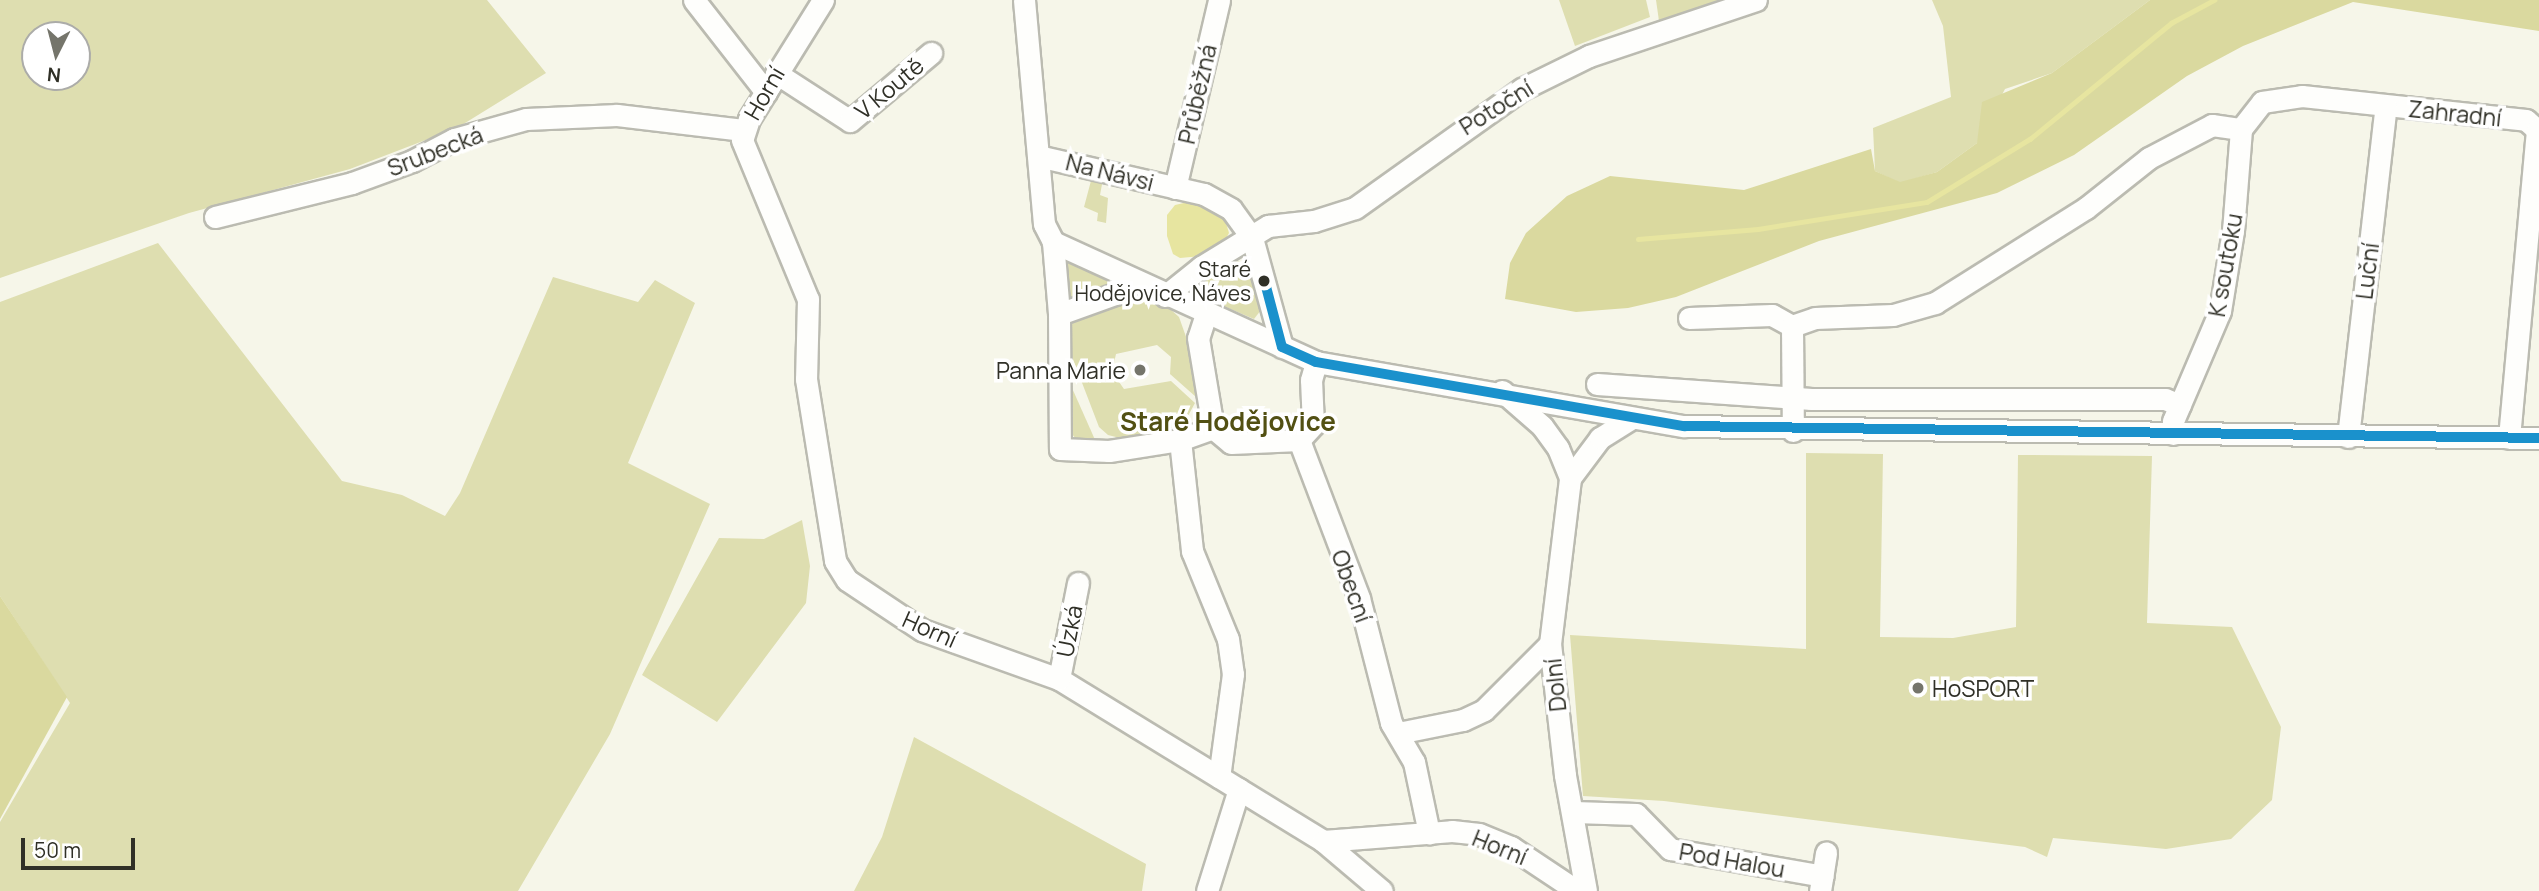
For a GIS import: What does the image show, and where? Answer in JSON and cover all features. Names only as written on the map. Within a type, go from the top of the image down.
[{"type":"street","points":[[694,0],[771,82]]},
{"type":"street","name":"Horní","points":[[823,0],[743,130],[746,159],[808,299],[806,379],[835,561],[862,594],[922,630],[1059,679],[1323,841],[1429,833],[1479,834],[1511,847],[1577,891]]},
{"type":"street","points":[[1024,0],[1038,156]]},
{"type":"street","name":"Průběžná","points":[[1175,188],[1219,0]]},
{"type":"street","name":"Potoční","points":[[1252,238],[1268,226],[1314,221],[1355,208],[1521,89],[1589,56],[1756,0]]},
{"type":"street","name":"V Koutě","points":[[771,82],[850,121],[930,53]]},
{"type":"street","name":"Zahradní","points":[[2242,129],[2253,108],[2272,99],[2316,97],[2526,120],[2537,130],[2510,438]]},
{"type":"street","name":"Luční","points":[[2348,437],[2386,106]]},
{"type":"street","name":"Srubecká","points":[[215,217],[352,183],[412,162],[454,139],[526,120],[617,115],[743,130]]},
{"type":"street","points":[[1689,318],[1772,315],[1792,326],[1815,318],[1894,315],[1935,303],[2086,208],[2149,158],[2212,125],[2242,129]]},
{"type":"street","name":"K soutoku","points":[[2173,434],[2180,405],[2220,311],[2233,231],[2242,129]]},
{"type":"street","name":"Na Návsi","points":[[1213,428],[1180,440],[1109,451],[1060,449],[1059,314],[1053,242],[1044,224],[1038,156],[1204,194],[1231,209],[1252,238],[1282,347]]},
{"type":"street","points":[[1165,296],[1201,267],[1252,238]]},
{"type":"street","points":[[1053,242],[1133,282],[1316,362],[1502,391],[1630,419],[1793,431],[2539,438]]},
{"type":"street","points":[[1059,314],[1115,294],[1133,282]]},
{"type":"street","points":[[1206,314],[1198,338],[1213,428],[1231,443],[1299,440],[1314,425],[1311,380],[1316,362]]},
{"type":"street","points":[[1792,326],[1793,431]]},
{"type":"street","points":[[1597,384],[1618,393],[1923,399],[2165,399],[2180,405]]},
{"type":"street","name":"Dolní","points":[[1502,391],[1542,426],[1558,448],[1570,478],[1550,645],[1587,891]]},
{"type":"street","points":[[1917,432],[1923,399]]},
{"type":"street","points":[[1570,478],[1600,438],[1630,419]]},
{"type":"street","points":[[1180,440],[1192,551],[1228,639],[1233,674],[1219,777]]},
{"type":"street","name":"Obecní","points":[[1299,440],[1359,598],[1386,707],[1414,762],[1429,833]]},
{"type":"street","name":"Úzká","points":[[1059,679],[1078,583]]},
{"type":"street","points":[[1398,733],[1463,720],[1483,710],[1550,645]]},
{"type":"street","points":[[1207,891],[1239,789]]},
{"type":"street","name":"Pod Halou","points":[[1574,812],[1636,814],[1648,821],[1670,849],[1821,883]]},
{"type":"street","points":[[1323,841],[1382,891]]},
{"type":"street","points":[[1821,883],[1826,852]]},
{"type":"green space","points":[[0,0],[487,0],[546,73],[457,128],[350,169],[189,213],[0,278]]},
{"type":"green space","points":[[1559,0],[1646,0],[1650,17],[1575,46]]},
{"type":"green space","points":[[1656,0],[1719,0],[1659,21]]},
{"type":"green space","points":[[1932,0],[2150,0],[2052,73],[2005,89],[1977,143],[1937,172],[1900,183],[1875,171],[1873,128],[1951,97],[1943,26]]},
{"type":"green space","points":[[1092,177],[1103,179],[1100,195],[1108,198],[1106,223],[1097,221],[1098,213],[1084,207]]},
{"type":"green space","points":[[158,243],[342,481],[402,495],[445,516],[460,493],[553,277],[638,302],[655,280],[695,303],[628,463],[710,504],[610,734],[518,891],[0,891],[0,822],[70,703],[0,596],[0,302]]},
{"type":"green space","points":[[1065,254],[1113,285],[1067,300],[1061,255]]},
{"type":"green space","points":[[1236,260],[1250,266],[1261,310],[1254,319],[1195,294],[1194,284],[1200,275]]},
{"type":"green space","points":[[1126,298],[1169,308],[1179,317],[1190,348],[1196,397],[1170,374],[1171,357],[1157,345],[1116,354],[1112,372],[1124,389],[1171,381],[1195,403],[1183,425],[1128,440],[1108,435],[1099,427],[1066,341],[1074,319]]},
{"type":"green space","points":[[1068,379],[1096,442],[1077,440],[1071,433],[1066,419]]},
{"type":"green space","name":"HoSPORT","points":[[1806,453],[1883,454],[1880,637],[1953,638],[2016,627],[2018,455],[2152,456],[2147,623],[2232,627],[2281,727],[2272,800],[2231,839],[2166,849],[2053,838],[2047,857],[2025,847],[1664,801],[1583,796],[1570,635],[1806,649]]},
{"type":"green space","points":[[802,520],[810,566],[806,603],[717,722],[642,675],[719,538],[764,539]]},
{"type":"green space","points":[[914,737],[1146,864],[1142,891],[854,891],[882,837]]},
{"type":"shaded area","points":[[2150,0],[2539,0],[2539,31],[2353,2],[2243,46],[2187,76],[2074,155],[1997,193],[1819,241],[1676,297],[1628,308],[1576,312],[1505,299],[1510,263],[1526,233],[1567,196],[1610,176],[1744,190],[1871,149],[1875,171],[1900,182],[1937,172],[1977,143],[1982,102],[2052,73]]},
{"type":"shaded area","points":[[1193,201],[1216,208],[1224,216],[1229,233],[1222,246],[1202,256],[1180,258],[1173,254],[1167,236],[1167,215],[1175,205]]},
{"type":"shaded area","points":[[0,596],[67,697],[0,819]]},
{"type":"waterway","points":[[1638,239],[1758,229],[1927,202],[2030,139],[2171,23],[2214,0]]},
{"type":"transit line","points":[[1264,279],[1282,347],[1316,362],[1684,426],[2539,438]]},
{"type":"place","name":"Staré Hodějovice, Náves","points":[[1264,281]]},
{"type":"place","name":"Panna Marie","points":[[1140,370]]},
{"type":"place","name":"HoSPORT","points":[[1918,688]]},
{"type":"district","name":"Staré Hodějovice","points":[[1228,422]]}]
